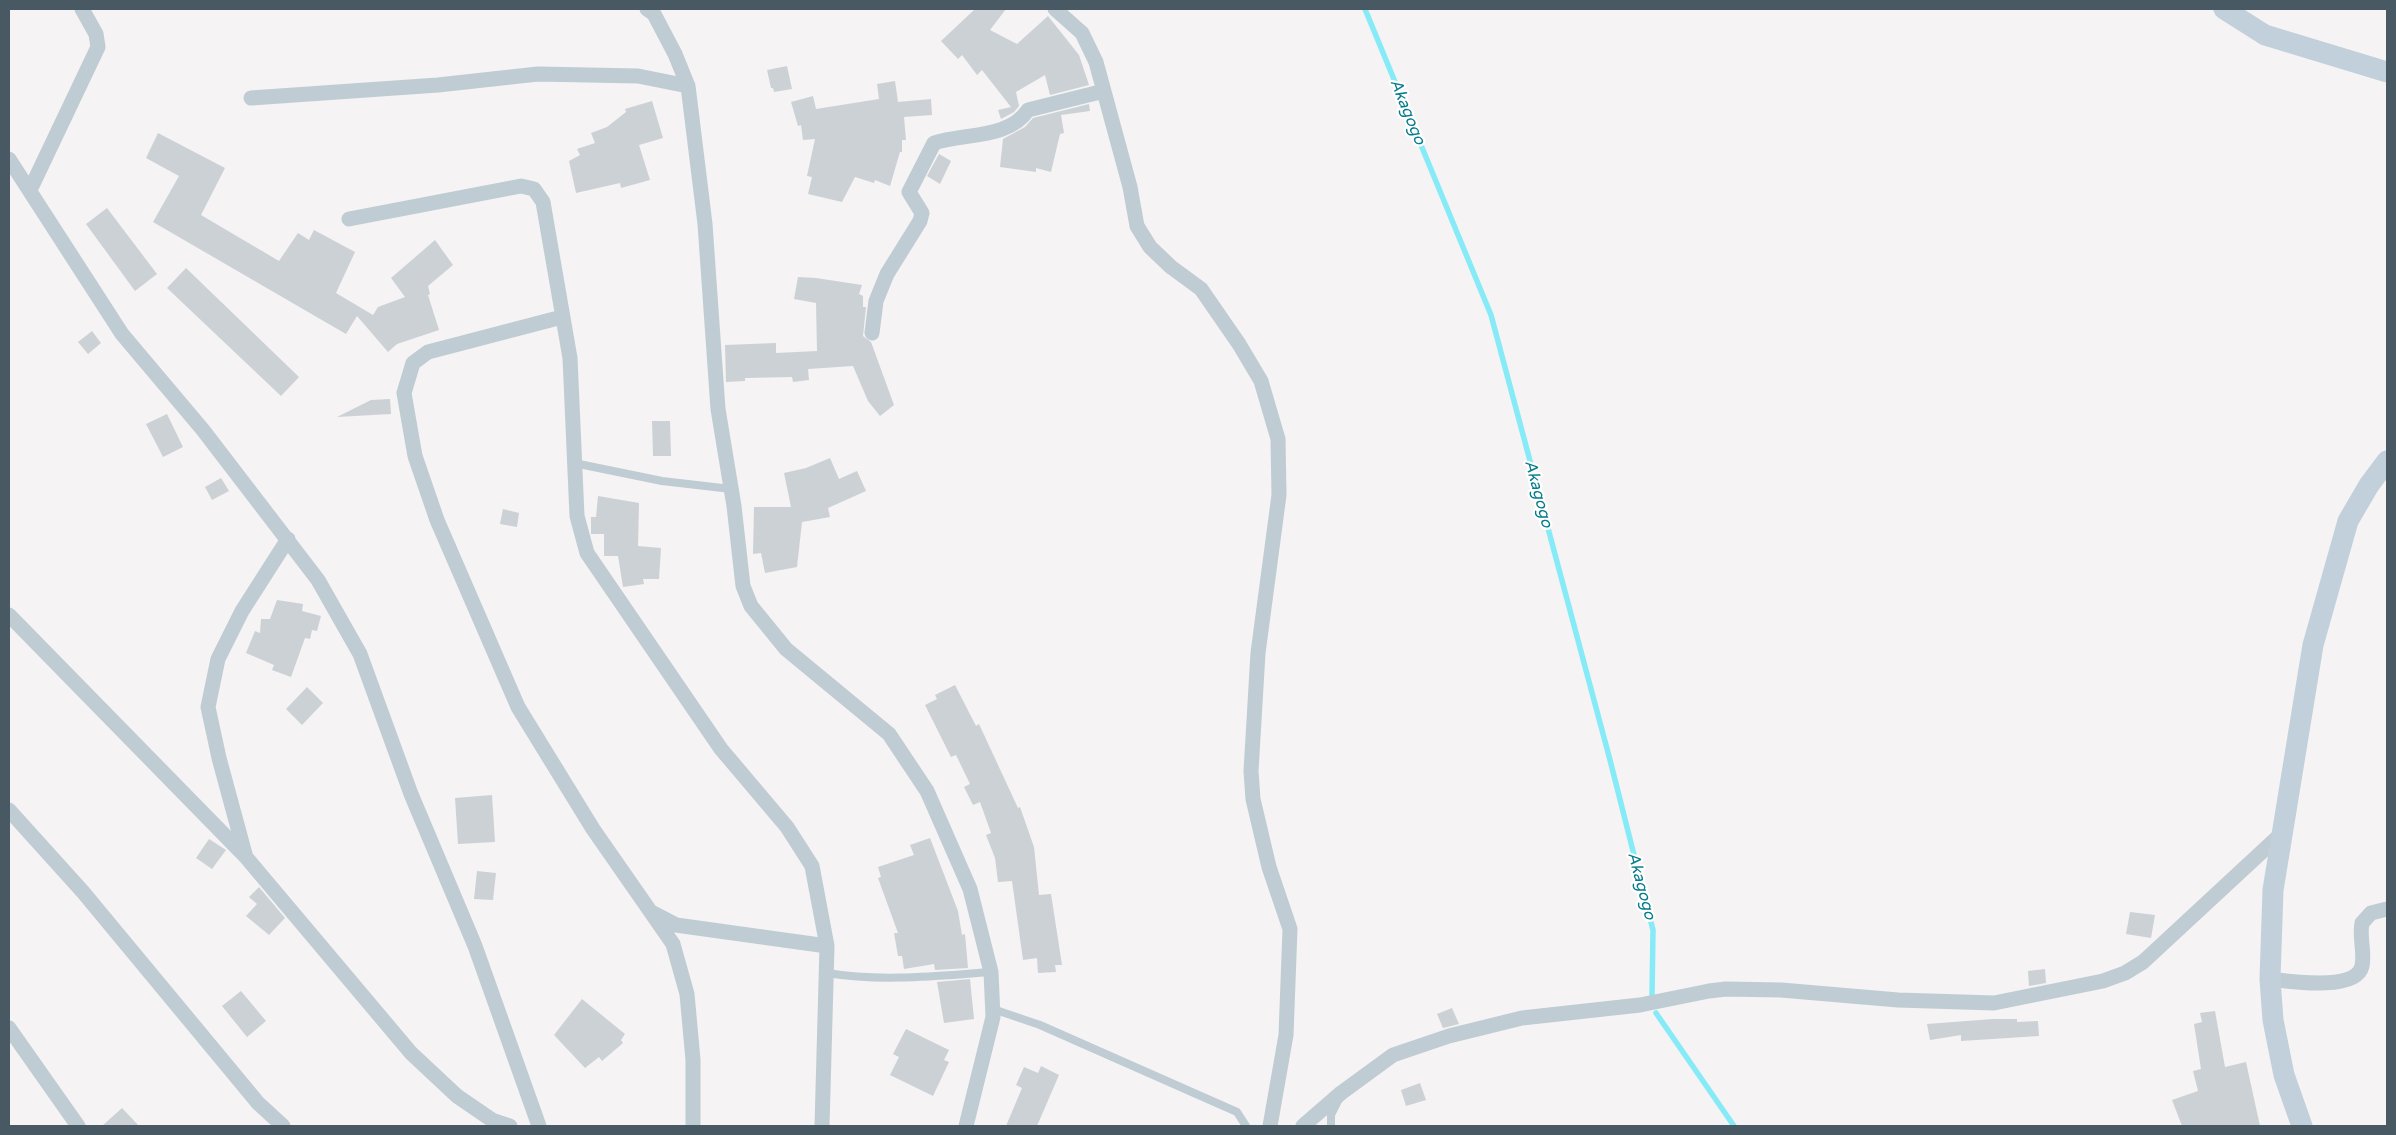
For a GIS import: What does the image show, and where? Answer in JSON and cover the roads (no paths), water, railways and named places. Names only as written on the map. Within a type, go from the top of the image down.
[{"type":"main road","points":[[2224,9],[2266,35],[2387,72]]},
{"type":"main road","points":[[2302,1126],[2284,1075],[2273,1020],[2270,980],[2273,890],[2280,835],[2313,645],[2348,521],[2369,485],[2387,461]]},
{"type":"street","points":[[30,190],[98,47],[96,34],[82,9]]},
{"type":"street","points":[[647,9],[654,14],[675,54],[688,86],[704,224],[718,409],[731,489],[740,572],[750,606],[786,648],[889,734],[927,791],[970,889],[991,972],[993,1017],[966,1126]]},
{"type":"street","points":[[1055,9],[1082,32],[1096,62],[1130,187],[1137,226],[1150,247],[1171,267],[1201,289],[1239,344],[1261,381],[1278,439],[1279,495],[1258,653],[1251,772],[1253,799],[1268,867],[1290,929],[1286,1035],[1270,1126]]},
{"type":"street","points":[[251,98],[438,85],[538,74],[638,76],[688,86]]},
{"type":"street","points":[[872,333],[876,301],[887,274],[920,221],[922,213],[908,192],[934,143],[987,133],[1014,124],[1023,118],[1028,110],[1104,91]]},
{"type":"street","points":[[9,159],[122,334],[203,430],[288,538],[318,580],[360,654],[411,794],[475,946],[539,1126]]},
{"type":"street","points":[[349,219],[521,186],[534,189],[543,202],[551,236],[562,317],[570,358],[577,516],[587,553],[721,749],[787,827],[812,866],[827,946],[822,1126]]},
{"type":"street","points":[[562,317],[428,352],[413,363],[404,393],[415,456],[437,520],[518,707],[593,829],[674,944]]},
{"type":"street","points":[[245,856],[219,758],[208,707],[218,659],[242,610],[288,538]]},
{"type":"street","points":[[9,615],[245,856],[411,1053],[457,1096],[492,1120],[510,1126]]},
{"type":"street","points":[[9,810],[83,892],[258,1103],[283,1126]]},
{"type":"street","points":[[1303,1126],[1341,1093],[1393,1055],[1473,1029],[1522,1018],[1640,1005],[1709,991],[1781,990],[1898,1000],[1994,1003],[2103,981],[2125,974],[2143,962],[2280,835]]},
{"type":"street","points":[[2270,980],[2315,984],[2337,982],[2354,975],[2362,966],[2362,923],[2371,913],[2387,909]]},
{"type":"street","points":[[651,912],[676,925],[827,946]]},
{"type":"street","points":[[676,925],[674,944],[687,994],[693,1060],[693,1126]]},
{"type":"street","points":[[9,1028],[72,1124]]},
{"type":"lane","points":[[574,463],[662,481],[731,489]]},
{"type":"lane","points":[[827,973],[850,976],[908,978],[991,972]]},
{"type":"lane","points":[[992,1009],[1040,1025],[1236,1112],[1246,1126]]},
{"type":"lane","points":[[1332,1126],[1332,1115],[1341,1093]]},
{"type":"waterway","name":"Akagogo","points":[[1365,9],[1491,315],[1610,760],[1653,930],[1652,996]]},
{"type":"waterway","name":"Akagogo","points":[[1656,1013],[1734,1126]]}]
